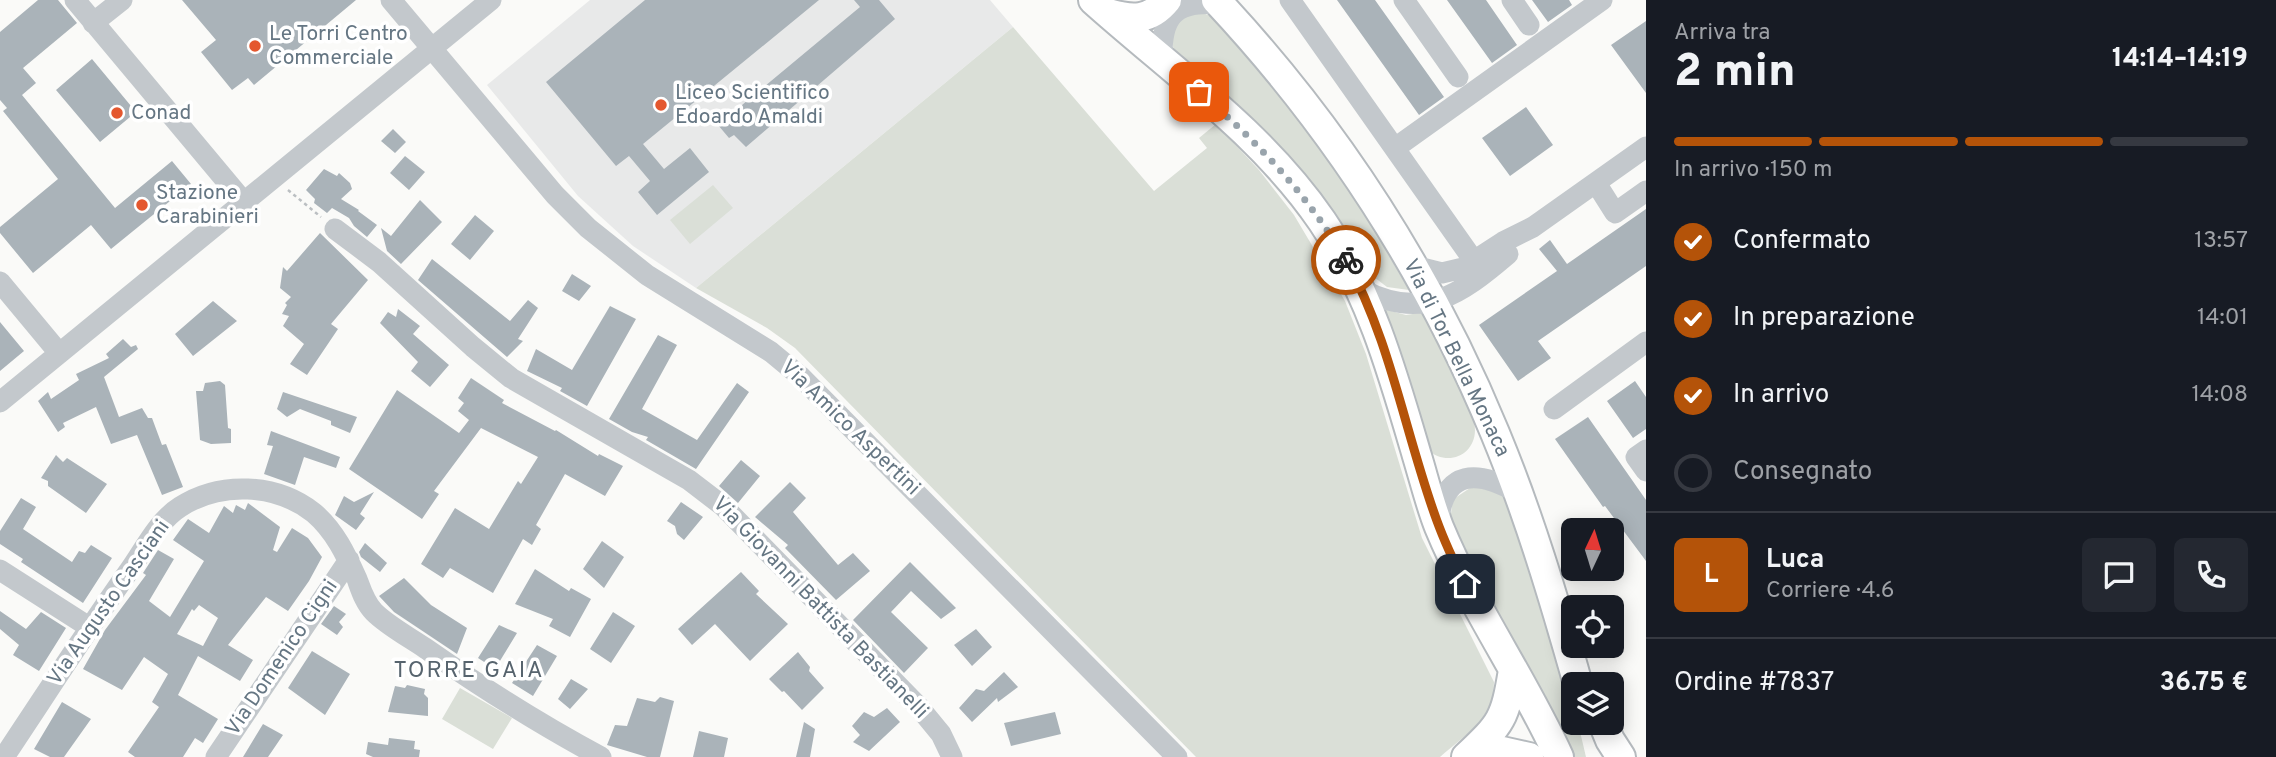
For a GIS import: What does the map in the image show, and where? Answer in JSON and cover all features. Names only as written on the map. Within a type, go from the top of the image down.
[{"type":"main road","points":[[1101,6],[1127,18],[1141,18],[1156,11],[1167,0]]},
{"type":"main road","name":"Via di Tor Bella Monaca","points":[[1218,2],[1327,134],[1384,216],[1434,302],[1483,405],[1518,494],[1561,625]]},
{"type":"main road","points":[[1101,6],[1230,119],[1294,184],[1330,233],[1361,289],[1388,360],[1438,523],[1465,584],[1559,757]]},
{"type":"main road","points":[[1466,757],[1502,718],[1508,702],[1513,670]]},
{"type":"main road","points":[[1592,735],[1598,757]]},
{"type":"main road","points":[[1608,735],[1621,757]]},
{"type":"main road","points":[[1477,757],[1502,751],[1529,757]]},
{"type":"street","points":[[75,0],[243,201]]},
{"type":"street","points":[[93,23],[122,0]]},
{"type":"street","name":"Via Amico Aspertini","points":[[391,0],[575,216],[613,250],[647,275],[771,352],[800,376],[1177,757]]},
{"type":"street","points":[[0,402],[491,0]]},
{"type":"street","points":[[1290,0],[1474,261]]},
{"type":"street","points":[[1404,0],[1458,77]]},
{"type":"street","points":[[1512,0],[1529,25]]},
{"type":"street","points":[[1395,148],[1602,0]]},
{"type":"street","points":[[1162,60],[1162,34],[1173,14],[1194,4],[1218,2]]},
{"type":"street","points":[[1414,266],[1426,271],[1448,273],[1474,261],[1533,227],[1646,147]]},
{"type":"street","points":[[1596,183],[1615,213],[1646,191]]},
{"type":"street","points":[[1361,289],[1401,304],[1423,305],[1446,298],[1469,284],[1509,252],[1533,227]]},
{"type":"street","name":"Via Giovanni Battista Bastianelli","points":[[335,229],[379,262],[511,378],[690,480],[723,506],[918,706],[942,734],[952,757]]},
{"type":"street","points":[[0,282],[59,353]]},
{"type":"street","points":[[1554,409],[1646,342]]},
{"type":"street","points":[[1438,523],[1440,505],[1446,492],[1466,479],[1490,479],[1518,494]]},
{"type":"street","name":"Via Augusto Casciani","points":[[4,757],[89,627],[167,518],[180,507],[211,493],[251,488],[298,503],[325,525],[349,560],[367,604],[378,615],[450,665],[601,757]]},
{"type":"street","name":"Via Domenico Cigni","points":[[216,757],[349,560]]},
{"type":"street","points":[[0,570],[89,627]]},
{"type":"path","points":[[272,177],[335,229]]},
{"type":"shaded area","points":[[590,0],[990,0],[1013,27],[696,288],[633,246],[578,196],[487,85]]},
{"type":"shaded area","points":[[1203,13],[1215,18],[1290,107],[1354,195],[1409,290],[1387,287],[1366,271],[1176,55],[1172,40],[1176,24],[1186,16]]},
{"type":"shaded area","points":[[1013,27],[1154,191],[1207,148],[1199,138],[1216,124],[1259,170],[1294,215],[1345,301],[1366,354],[1422,538],[1494,682],[1493,695],[1484,716],[1469,733],[1440,757],[1196,757],[795,348],[767,328],[696,288]]},
{"type":"shaded area","points":[[713,185],[733,208],[690,244],[670,220]]},
{"type":"shaded area","points":[[1380,308],[1406,315],[1426,312],[1474,422],[1473,442],[1461,455],[1445,458],[1427,449]]},
{"type":"shaded area","points":[[1473,486],[1506,495],[1564,672],[1561,672],[1561,735],[1581,735],[1586,757],[1572,757],[1488,608],[1450,522],[1455,498]]},
{"type":"shaded area","points":[[460,688],[512,718],[493,749],[442,719]]},
{"type":"building","points":[[38,0],[58,0],[77,23],[23,68],[36,83],[22,95],[115,208],[172,161],[191,184],[111,249],[91,225],[33,273],[0,233],[0,227],[58,179],[3,111],[7,108],[0,100],[0,32]]},
{"type":"building","name":"Le Torri Centro Commerciale","points":[[182,0],[356,0],[254,85],[248,78],[232,90],[201,52],[216,40]]},
{"type":"building","name":"Liceo Scientifico Edoardo Amaldi","points":[[645,0],[819,0],[643,144],[664,169],[690,148],[709,172],[657,215],[638,192],[650,181],[629,156],[616,166],[546,82]]},
{"type":"building","points":[[854,0],[879,0],[895,19],[746,147],[734,135],[729,138],[718,125],[860,7]]},
{"type":"building","points":[[1337,0],[1375,0],[1444,97],[1419,115]]},
{"type":"building","points":[[1447,0],[1486,0],[1517,45],[1492,63]]},
{"type":"building","points":[[1532,0],[1569,0],[1572,5],[1548,22]]},
{"type":"building","points":[[1646,21],[1646,93],[1611,45]]},
{"type":"building","points":[[92,59],[136,112],[100,142],[56,90]]},
{"type":"building","points":[[1526,107],[1553,145],[1510,176],[1482,138]]},
{"type":"building","points":[[393,129],[406,142],[395,153],[381,141]]},
{"type":"building","points":[[405,156],[425,172],[409,190],[390,173]]},
{"type":"building","points":[[324,169],[337,176],[339,173],[350,183],[352,189],[341,199],[377,225],[367,237],[349,218],[332,208],[327,213],[314,203],[315,199],[306,190]]},
{"type":"building","points":[[420,200],[442,222],[401,264],[387,251],[381,228],[391,236]]},
{"type":"building","points":[[1646,209],[1646,266],[1538,341],[1551,358],[1518,381],[1479,325],[1557,271],[1539,249],[1550,240],[1567,264]]},
{"type":"building","points":[[475,215],[494,231],[470,260],[451,244]]},
{"type":"building","points":[[320,233],[368,280],[331,324],[338,329],[307,375],[290,364],[304,344],[283,326],[289,316],[282,314],[287,305],[285,303],[291,297],[280,288],[283,267],[287,271]]},
{"type":"building","points":[[432,259],[510,321],[528,300],[538,308],[518,339],[523,341],[507,357],[418,280]]},
{"type":"building","points":[[572,274],[591,286],[579,301],[562,291]]},
{"type":"building","points":[[213,301],[237,321],[193,356],[175,334]]},
{"type":"building","points":[[610,306],[636,319],[587,406],[560,391],[562,388],[527,371],[536,349],[572,370]]},
{"type":"building","points":[[398,309],[420,326],[413,334],[449,365],[430,387],[411,371],[418,362],[380,323],[388,312],[396,317]]},
{"type":"building","points":[[0,322],[24,351],[0,371]]},
{"type":"building","points":[[658,335],[677,345],[642,409],[697,440],[737,383],[749,392],[696,469],[646,440],[648,437],[632,432],[609,419]]},
{"type":"building","points":[[123,339],[131,347],[136,345],[138,349],[104,377],[119,417],[142,408],[148,418],[152,418],[162,445],[166,444],[183,487],[162,495],[137,435],[111,444],[96,407],[63,423],[65,427],[58,432],[38,401],[48,392],[51,399],[79,380],[76,374],[109,358],[106,354]]},
{"type":"building","points":[[471,378],[504,400],[502,403],[556,430],[598,456],[599,454],[623,466],[605,496],[565,474],[536,525],[541,529],[532,545],[523,539],[493,593],[450,568],[443,578],[421,564],[455,508],[489,529],[518,481],[521,484],[538,457],[481,428],[434,491],[439,494],[422,519],[349,469],[397,390],[459,433],[469,420],[458,411],[464,403],[458,398]]},
{"type":"building","points":[[220,381],[225,385],[231,443],[211,444],[200,440],[196,391],[203,391],[205,383]]},
{"type":"building","points":[[1635,381],[1646,397],[1646,429],[1633,438],[1607,401]]},
{"type":"building","points":[[283,392],[357,417],[350,433],[331,425],[331,421],[300,409],[287,417],[277,409]]},
{"type":"building","points":[[1588,417],[1646,500],[1646,561],[1624,531],[1624,518],[1614,518],[1605,506],[1603,507],[1555,439]]},
{"type":"building","points":[[271,431],[340,457],[336,468],[304,457],[295,485],[264,474],[273,446],[267,445]]},
{"type":"building","points":[[56,455],[63,462],[67,458],[107,484],[86,513],[41,478]]},
{"type":"building","points":[[741,460],[760,476],[738,503],[719,486]]},
{"type":"building","points":[[790,482],[806,498],[793,512],[838,565],[853,553],[870,571],[836,600],[785,548],[788,545],[755,517]]},
{"type":"building","points":[[374,492],[360,514],[365,518],[356,530],[335,515],[344,496],[354,502]]},
{"type":"building","points":[[21,498],[36,507],[23,529],[72,562],[79,551],[85,553],[91,545],[112,558],[83,603],[21,562],[23,559],[0,544],[0,531]]},
{"type":"building","points":[[681,502],[703,517],[684,540],[677,534],[675,526],[667,521]]},
{"type":"building","points":[[248,503],[280,527],[273,550],[277,552],[292,528],[308,538],[322,557],[288,611],[266,597],[228,645],[253,660],[240,681],[198,656],[178,695],[218,719],[203,743],[195,738],[183,757],[135,757],[128,752],[159,707],[152,702],[168,674],[144,657],[122,690],[83,669],[105,630],[146,575],[143,573],[158,550],[174,559],[149,601],[170,617],[204,561],[173,540],[188,519],[209,533],[224,506],[233,513],[236,505],[245,510]],"holes":[[[199,605],[218,618],[203,646],[177,634],[192,609],[194,611]]]},
{"type":"building","points":[[602,541],[624,557],[604,588],[583,569]]},
{"type":"building","points":[[365,543],[387,563],[380,572],[361,557],[359,552]]},
{"type":"building","points":[[910,562],[956,608],[941,619],[911,591],[891,612],[928,648],[904,673],[853,620]]},
{"type":"building","points":[[535,569],[569,591],[571,588],[591,599],[570,637],[549,626],[553,619],[515,604]]},
{"type":"building","points":[[741,572],[759,591],[756,594],[788,624],[750,661],[715,624],[692,645],[678,629]]},
{"type":"building","points":[[404,578],[431,605],[467,628],[457,654],[394,612],[379,596]]},
{"type":"building","points":[[334,606],[346,614],[339,622],[343,627],[337,635],[321,624]]},
{"type":"building","points":[[0,611],[26,629],[41,612],[66,628],[39,671],[13,655],[19,645],[0,629]]},
{"type":"building","points":[[613,612],[635,626],[611,663],[590,649]]},
{"type":"building","points":[[499,625],[517,633],[495,669],[478,658]]},
{"type":"building","points":[[976,629],[992,647],[972,666],[954,645]]},
{"type":"building","points":[[537,645],[557,656],[533,696],[512,683]]},
{"type":"building","points":[[312,651],[350,674],[325,715],[288,688]]},
{"type":"building","points":[[798,652],[810,667],[809,671],[824,688],[802,710],[769,679]]},
{"type":"building","points":[[1004,672],[1018,687],[998,702],[997,698],[972,722],[959,708],[976,689],[984,691]]},
{"type":"building","points":[[571,679],[588,689],[570,709],[558,699]]},
{"type":"building","points":[[407,685],[425,689],[428,716],[388,712],[395,686],[405,688]]},
{"type":"building","points":[[660,697],[674,701],[660,757],[647,757],[607,745],[615,725],[627,726],[637,698],[655,702]]},
{"type":"building","points":[[62,702],[91,719],[64,757],[50,757],[34,749]]},
{"type":"building","points":[[887,708],[900,722],[869,751],[853,742],[860,735],[852,726],[864,712],[874,717]]},
{"type":"building","points":[[1055,712],[1061,734],[1011,746],[1004,723]]},
{"type":"building","points":[[804,722],[815,729],[810,757],[796,757]]},
{"type":"building","points":[[263,724],[283,735],[268,757],[243,757]]},
{"type":"building","points":[[699,731],[728,738],[724,757],[693,757]]},
{"type":"building","points":[[389,738],[415,741],[414,749],[420,750],[419,757],[373,757],[366,754],[368,742],[388,745]]},
{"type":"way so far","points":[[1199,92],[1262,149],[1294,184],[1321,219],[1346,260]]},
{"type":"place","name":"Le Torri Centro Commerciale","points":[[255,46]]},
{"type":"place","name":"Liceo Scientifico Edoardo Amaldi","points":[[661,105]]},
{"type":"place","name":"Conad","points":[[117,113]]},
{"type":"place","name":"Stazione Carabinieri","points":[[142,205]]},
{"type":"district","name":"TORRE GAIA","points":[[469,671]]},
{"type":"route","points":[[1346,260],[1361,289],[1388,360],[1438,523],[1465,584]]}]
